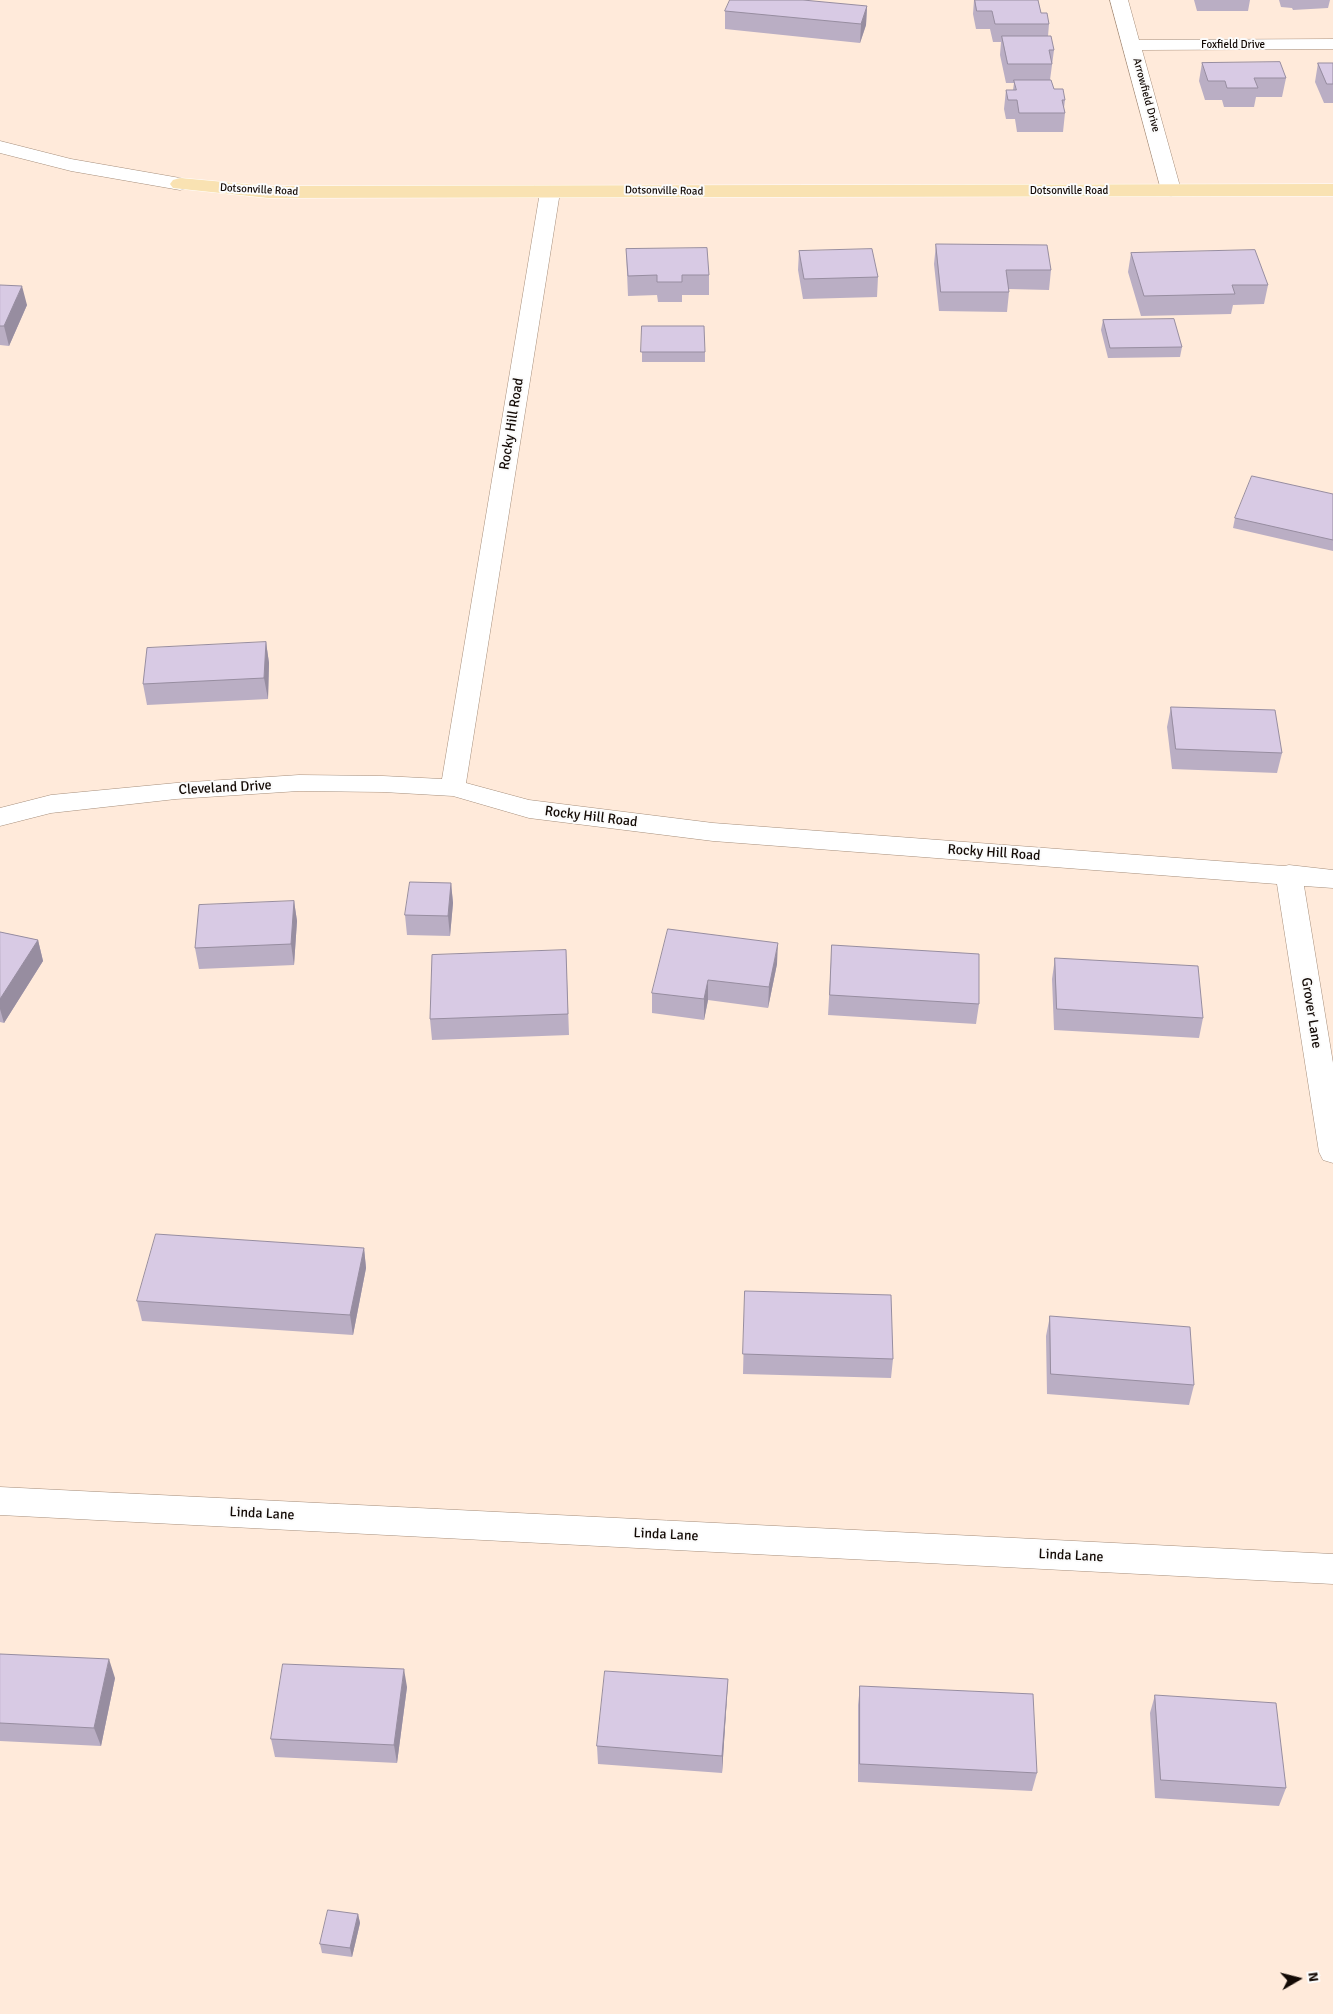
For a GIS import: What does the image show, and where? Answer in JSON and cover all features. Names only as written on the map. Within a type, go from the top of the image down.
[{"type":"main road","name":"Dotsonville Road","points":[[180,184],[268,192],[1333,190]]},
{"type":"street","name":"Arrowfield Drive","points":[[1119,0],[1171,190]]},
{"type":"street","name":"Foxfield Drive","points":[[1132,45],[1333,44]]},
{"type":"street","name":"Dotsonville Road","points":[[0,147],[71,165],[180,184]]},
{"type":"street","name":"Rocky Hill Road","points":[[550,192],[453,788],[529,809],[713,832],[1289,874],[1333,879]]},
{"type":"street","name":"Cleveland Drive","points":[[0,817],[51,804],[176,791],[299,783],[383,784],[453,788]]},
{"type":"street","name":"Grover Lane","points":[[1289,874],[1333,1152]]},
{"type":"street","name":"Linda Lane","points":[[0,1501],[1333,1569]]},
{"type":"building","points":[[730,0],[803,0],[867,6],[861,24],[725,11]]},
{"type":"building","points":[[975,0],[1038,0],[1041,13],[1047,13],[1049,24],[995,24],[992,11],[977,11]]},
{"type":"building","points":[[1002,36],[1051,36],[1054,50],[1049,50],[1052,64],[1008,64]]},
{"type":"building","points":[[1280,62],[1286,78],[1254,78],[1258,88],[1227,88],[1225,81],[1208,81],[1202,63]]},
{"type":"building","points":[[1318,63],[1333,63],[1333,84],[1327,84]]},
{"type":"building","points":[[1014,80],[1051,80],[1054,89],[1063,89],[1065,100],[1062,100],[1065,113],[1019,113],[1017,100],[1008,100],[1006,90],[1016,90]]},
{"type":"building","points":[[936,244],[1047,245],[1051,270],[1006,270],[1009,292],[941,292]]},
{"type":"building","points":[[707,248],[709,275],[682,275],[682,282],[657,282],[657,275],[628,276],[626,249]]},
{"type":"building","points":[[872,249],[878,277],[804,279],[799,251]]},
{"type":"building","points":[[1255,250],[1268,285],[1232,285],[1235,294],[1144,296],[1131,253]]},
{"type":"building","points":[[0,285],[22,286],[4,326],[0,326]]},
{"type":"building","points":[[1174,319],[1182,347],[1110,348],[1103,320]]},
{"type":"building","points":[[642,326],[704,326],[705,352],[641,352]]},
{"type":"building","points":[[1252,476],[1333,494],[1333,540],[1235,518]]},
{"type":"building","points":[[266,642],[264,678],[143,684],[147,648]]},
{"type":"building","points":[[1171,707],[1275,710],[1282,753],[1176,749]]},
{"type":"building","points":[[410,882],[451,883],[448,916],[405,915]]},
{"type":"building","points":[[294,901],[291,944],[195,948],[199,905]]},
{"type":"building","points":[[668,929],[778,943],[769,987],[708,980],[704,999],[652,993]]},
{"type":"building","points":[[0,932],[38,940],[0,999]]},
{"type":"building","points":[[832,945],[979,954],[979,1004],[830,995]]},
{"type":"building","points":[[566,950],[568,1014],[430,1019],[432,955]]},
{"type":"building","points":[[1055,958],[1198,966],[1203,1018],[1057,1009]]},
{"type":"building","points":[[156,1234],[364,1248],[350,1315],[137,1301]]},
{"type":"building","points":[[745,1291],[891,1295],[893,1359],[743,1354]]},
{"type":"building","points":[[1050,1316],[1190,1327],[1194,1385],[1051,1374]]},
{"type":"building","points":[[0,1654],[109,1659],[94,1728],[0,1723]]},
{"type":"building","points":[[283,1664],[404,1669],[394,1745],[271,1739]]},
{"type":"building","points":[[605,1671],[728,1679],[722,1756],[597,1746]]},
{"type":"building","points":[[860,1686],[1033,1694],[1037,1773],[860,1764]]},
{"type":"building","points":[[1155,1695],[1276,1703],[1286,1788],[1161,1780]]},
{"type":"building","points":[[328,1910],[358,1914],[350,1948],[320,1944]]}]
